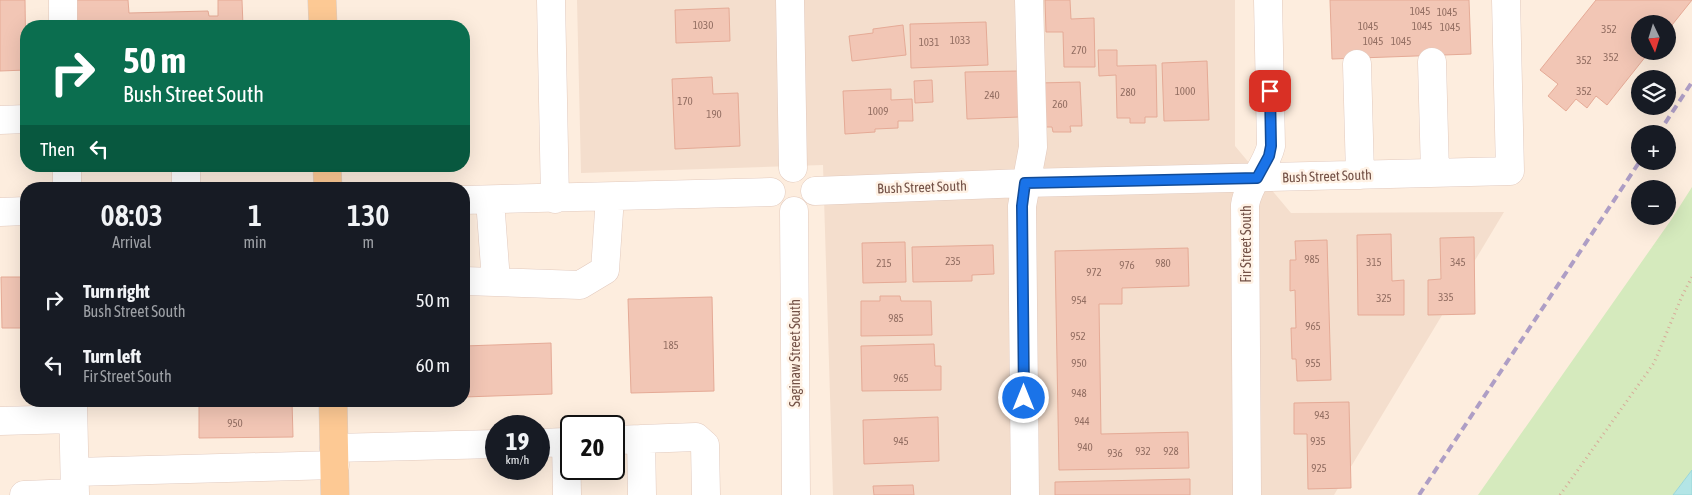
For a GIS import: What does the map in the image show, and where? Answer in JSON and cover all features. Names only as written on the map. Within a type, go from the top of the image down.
[{"type":"main road","points":[[322,0],[323,20]]},
{"type":"main road","points":[[333,407],[335,495]]},
{"type":"street","points":[[63,0],[64,20]]},
{"type":"street","points":[[551,0],[555,199]]},
{"type":"street","points":[[790,0],[793,168]]},
{"type":"street","points":[[1025,495],[1022,206],[1033,147],[1029,0]]},
{"type":"street","name":"Fir Street South","points":[[1247,495],[1245,205],[1246,195],[1269,156],[1271,146],[1268,0]]},
{"type":"street","name":"Bush Street South","points":[[815,191],[1025,183],[1510,171],[1506,0]]},
{"type":"street","points":[[1432,62],[1435,173]]},
{"type":"street","points":[[1357,64],[1360,175]]},
{"type":"street","points":[[0,120],[20,119]]},
{"type":"street","points":[[793,168],[800,169],[811,177],[815,191],[811,202],[806,207],[794,212],[787,211],[776,204],[771,192],[771,184],[779,172],[793,168]]},
{"type":"street","points":[[470,200],[771,192]]},
{"type":"street","points":[[470,280],[580,284],[605,270],[610,197]]},
{"type":"street","points":[[490,200],[496,281]]},
{"type":"street","points":[[0,212],[20,211]]},
{"type":"street","name":"Saginaw Street South","points":[[794,212],[796,495]]},
{"type":"street","points":[[0,421],[73,407]]},
{"type":"street","points":[[75,487],[78,407]]},
{"type":"street","points":[[625,440],[696,437],[705,445],[706,495]]},
{"type":"street","points":[[641,439],[642,495]]},
{"type":"street","points":[[24,495],[75,487],[334,456],[485,445]]},
{"type":"street","points":[[567,495],[568,480]]},
{"type":"path","points":[[1560,495],[1654,363],[1692,277]]},
{"type":"shaded area","points":[[577,0],[1235,0],[1235,146],[1291,213],[1504,212],[1334,495],[833,495],[823,165],[581,173]]},
{"type":"green space","points":[[1692,187],[1692,470],[1673,495],[1478,495],[1667,225],[1676,225],[1676,212]]},
{"type":"water","points":[[1692,470],[1692,495],[1673,495]]},
{"type":"building","points":[[0,0],[25,0],[25,20],[20,20],[20,70],[0,71]]},
{"type":"building","points":[[73,0],[128,0],[129,13],[208,11],[209,16],[218,16],[218,0],[242,0],[243,20],[74,20]]},
{"type":"building","points":[[1045,0],[1070,0],[1071,19],[1094,18],[1095,67],[1064,67],[1063,32],[1046,32]]},
{"type":"building","points":[[1330,0],[1469,0],[1471,54],[1332,59]]},
{"type":"building","points":[[1596,0],[1692,0],[1676,20],[1676,15],[1631,15],[1631,60],[1643,60],[1635,70],[1631,70],[1631,75],[1607,105],[1596,96],[1587,108],[1576,99],[1566,111],[1548,96],[1558,84],[1540,70]]},
{"type":"building","points":[[729,8],[730,41],[676,43],[675,10]]},
{"type":"building","points":[[986,22],[988,65],[911,68],[910,24]]},
{"type":"building","points":[[903,25],[906,55],[852,61],[849,36],[873,33],[873,29]]},
{"type":"building","points":[[1098,50],[1117,50],[1117,66],[1156,65],[1157,117],[1145,117],[1145,123],[1130,123],[1130,118],[1117,118],[1116,75],[1099,76]]},
{"type":"building","points":[[1207,61],[1209,120],[1164,121],[1162,63]]},
{"type":"building","points":[[1018,71],[1019,117],[967,119],[965,72]]},
{"type":"building","points":[[712,77],[713,94],[738,93],[740,146],[675,149],[672,79]]},
{"type":"building","points":[[932,80],[933,102],[915,103],[914,81]]},
{"type":"building","points":[[1080,82],[1082,126],[1070,126],[1071,132],[1053,132],[1052,127],[1039,127],[1039,83]]},
{"type":"building","points":[[891,89],[891,100],[912,99],[913,121],[898,121],[898,128],[875,129],[875,132],[845,134],[843,91]]},
{"type":"building","points":[[1391,234],[1392,281],[1404,280],[1404,315],[1358,315],[1357,235]]},
{"type":"building","points":[[1474,237],[1475,314],[1428,315],[1428,280],[1441,279],[1440,238]]},
{"type":"building","points":[[1327,240],[1331,380],[1297,381],[1296,359],[1292,359],[1291,328],[1296,328],[1295,290],[1290,291],[1290,260],[1296,260],[1295,241]]},
{"type":"building","points":[[905,242],[906,282],[863,283],[862,243]]},
{"type":"building","points":[[993,245],[994,274],[972,275],[972,281],[913,282],[912,247]]},
{"type":"building","points":[[1188,248],[1189,286],[1122,288],[1122,304],[1099,304],[1101,434],[1188,432],[1189,468],[1059,470],[1055,251]]},
{"type":"building","points":[[1,277],[20,277],[20,328],[2,328]]},
{"type":"building","points":[[880,296],[900,296],[901,301],[931,301],[932,335],[861,336],[861,301],[880,301]]},
{"type":"building","points":[[712,297],[714,391],[631,393],[628,299]]},
{"type":"building","points":[[551,343],[552,394],[470,397],[470,346]]},
{"type":"building","points":[[934,344],[935,366],[941,366],[941,390],[862,391],[861,346]]},
{"type":"building","points":[[1349,402],[1351,488],[1308,489],[1307,434],[1294,434],[1294,403]]},
{"type":"building","points":[[199,407],[292,407],[293,437],[199,438]]},
{"type":"building","points":[[938,417],[939,461],[864,464],[863,420]]},
{"type":"building","points":[[1190,479],[1190,495],[1055,495],[1055,482]]},
{"type":"building","points":[[913,485],[914,495],[874,495],[873,486]]},
{"type":"railway","points":[[1664,125],[1692,82]]},
{"type":"railway","points":[[1419,495],[1634,170]]},
{"type":"route","points":[[1024,398],[1022,206],[1025,183],[1257,178],[1269,156],[1271,146],[1270,91]]}]
